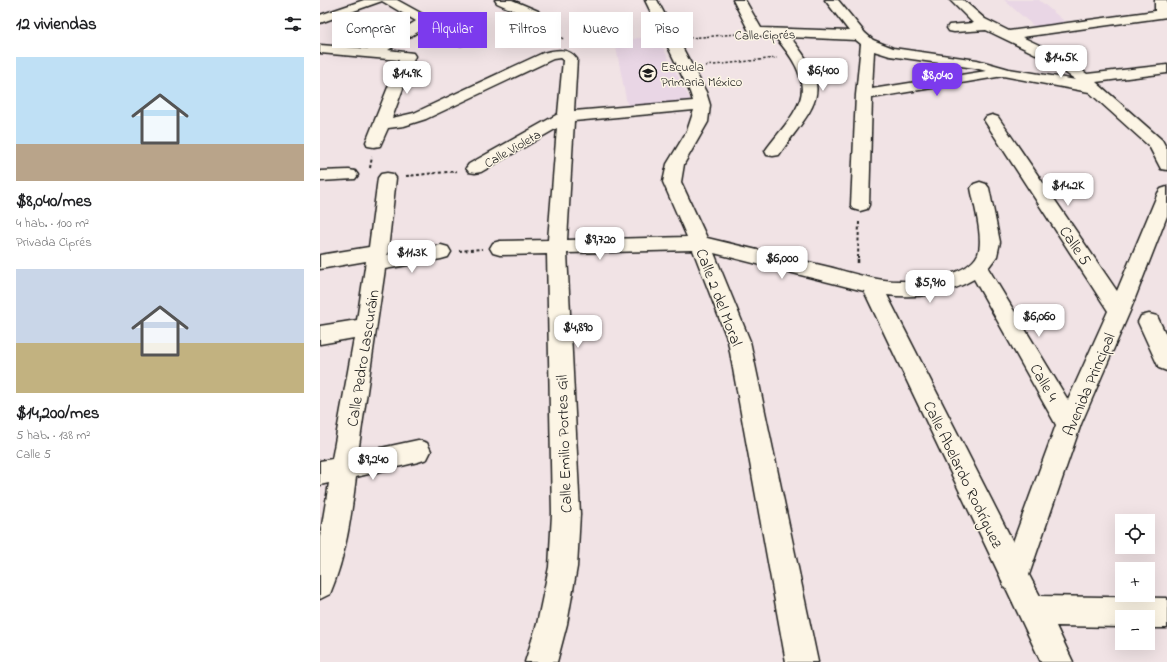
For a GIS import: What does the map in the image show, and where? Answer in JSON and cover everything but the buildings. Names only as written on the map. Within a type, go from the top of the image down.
[{"type":"street","points":[[322,22],[353,4],[377,0]]},
{"type":"street","points":[[388,0],[418,17]]},
{"type":"street","points":[[500,0],[528,12]]},
{"type":"street","name":"Calle 2 del Moral","points":[[652,0],[658,12]]},
{"type":"street","points":[[738,0],[756,32]]},
{"type":"street","points":[[831,0],[864,40],[890,52],[977,64],[1007,73],[1089,83],[1167,69]]},
{"type":"street","points":[[956,0],[974,17],[1006,35],[1049,55],[1089,83],[1162,146],[1167,165]]},
{"type":"street","points":[[1006,35],[1160,15],[1163,13],[1162,0]]},
{"type":"street","points":[[374,52],[418,26]]},
{"type":"street","points":[[954,28],[989,26]]},
{"type":"street","name":"Calle Ciprés","points":[[756,32],[778,32],[864,40]]},
{"type":"street","points":[[773,151],[808,100],[810,87],[806,74],[793,48],[778,32]]},
{"type":"street","points":[[860,205],[864,95],[864,40]]},
{"type":"street","name":"Calle 2 del Moral","points":[[676,48],[698,92],[702,105],[699,124],[674,165],[671,174],[672,182],[700,243],[731,317],[739,341],[802,662]]},
{"type":"street","points":[[320,49],[374,52],[408,56],[374,142]]},
{"type":"street","points":[[381,124],[404,121],[420,116],[540,59],[556,54],[564,54]]},
{"type":"street","name":"Calle Emilio Portes Gil","points":[[541,662],[552,624],[563,567],[566,514],[557,246],[570,59],[564,54]]},
{"type":"street","points":[[864,95],[1007,73]]},
{"type":"street","name":"Calle Violeta","points":[[475,168],[565,117],[702,105]]},
{"type":"street","name":"Calle 5","points":[[992,120],[1119,311]]},
{"type":"street","points":[[320,176],[349,175]]},
{"type":"street","name":"Calle Pedro Lascuráin","points":[[320,584],[334,541],[332,471],[367,327],[378,258],[387,178]]},
{"type":"street","points":[[500,248],[700,243],[864,283],[900,289],[929,287],[953,282],[978,268],[987,256],[990,242],[980,188]]},
{"type":"street","name":"Avenida Principal","points":[[1014,577],[1069,424],[1119,311],[1167,193]]},
{"type":"street","points":[[320,262],[441,252]]},
{"type":"street","name":"Calle 4","points":[[978,268],[1069,424]]},
{"type":"street","name":"Calle Abelardo Rodríguez","points":[[864,283],[1057,662]]},
{"type":"street","points":[[1149,322],[1167,362]]},
{"type":"street","points":[[320,335],[367,327]]},
{"type":"street","points":[[332,471],[418,451]]},
{"type":"street","points":[[1031,611],[1167,613]]},
{"type":"path","name":"Calle Ciprés","points":[[693,37],[756,32]]},
{"type":"path","points":[[561,37],[566,41],[564,54]]},
{"type":"path","points":[[686,68],[797,56]]},
{"type":"path","name":"Calle Violeta","points":[[387,178],[475,168]]},
{"type":"path","points":[[860,205],[864,283]]},
{"type":"path","points":[[441,252],[500,248]]},
{"type":"shaded area","points":[[1004,0],[1039,0],[1069,25],[1037,29]]},
{"type":"shaded area","name":"Escuela Primaria México","points":[[641,38],[641,48],[663,48],[692,103],[628,109],[616,48],[633,48],[633,39]]},
{"type":"place","name":"Escuela Primaria México","points":[[648,73]]}]
